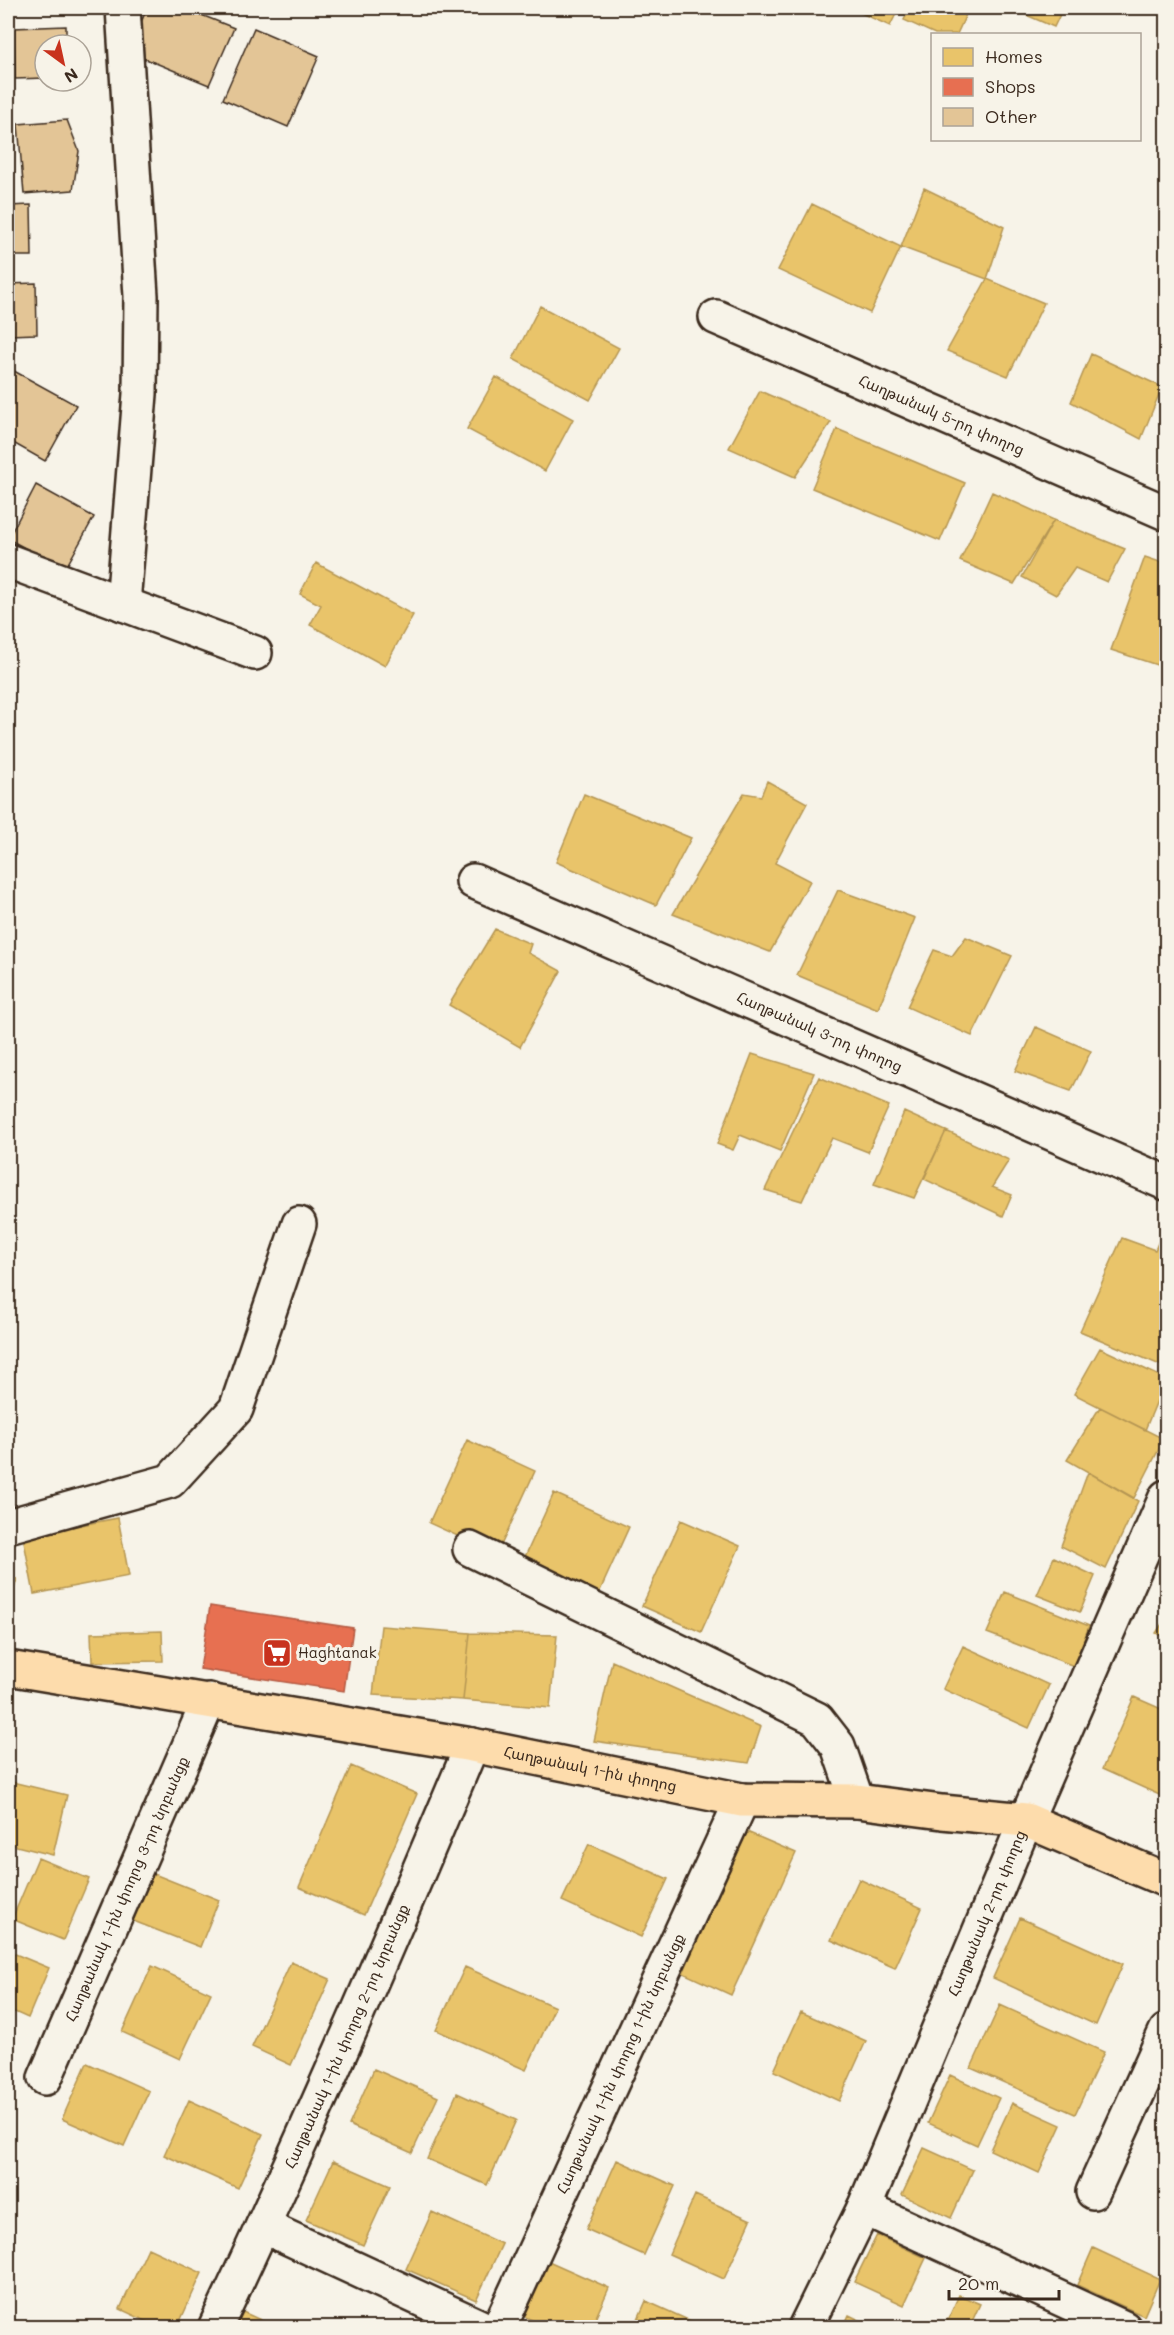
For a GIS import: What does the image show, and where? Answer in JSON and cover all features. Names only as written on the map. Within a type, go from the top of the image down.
[{"type":"main road","name":"Հաղթանակ 1-ին փողոց","points":[[8,1668],[472,1744],[742,1800],[857,1801],[1026,1820],[1167,1880]]},
{"type":"street","points":[[123,8],[141,296],[140,394],[123,604]]},
{"type":"street","name":"Հաղթանակ 5-րդ փողոց","points":[[716,317],[1167,513]]},
{"type":"street","points":[[8,561],[255,653]]},
{"type":"street","name":"Հաղթանակ 3-րդ փողոց","points":[[473,881],[1167,1183]]},
{"type":"street","points":[[8,1526],[170,1481],[236,1409],[299,1224]]},
{"type":"street","name":"Հաղթանակ 2-րդ փողոց","points":[[805,2328],[864,2208],[1026,1820],[1167,1497]]},
{"type":"street","points":[[470,1550],[817,1719],[838,1746],[857,1801]]},
{"type":"street","name":"Հաղթանակ 1-ին փողոց 3-րդ նրբանցք","points":[[45,2078],[208,1700]]},
{"type":"street","name":"Հաղթանակ 1-ին փողոց 2-րդ նրբանցք","points":[[215,2328],[388,1945],[472,1744]]},
{"type":"street","name":"Հաղթանակ 1-ին փողոց 1-ին նրբանցք","points":[[498,2328],[742,1800]]},
{"type":"street","points":[[1093,2192],[1167,2031]]},
{"type":"street","points":[[864,2208],[1124,2328]]},
{"type":"street","points":[[263,2226],[483,2328]]},
{"type":"building: Homes","points":[[850,8],[899,8],[890,26]]},
{"type":"building: Homes","points":[[910,8],[969,8],[957,33],[933,33],[904,20]]},
{"type":"building: Homes","points":[[1010,8],[1063,8],[1054,27]]},
{"type":"building: Homes","points":[[924,188],[1004,227],[987,279],[901,247]]},
{"type":"building: Homes","points":[[812,204],[901,247],[870,313],[778,270]]},
{"type":"building: Homes","points":[[987,279],[1044,303],[1008,376],[947,351]]},
{"type":"building: Homes","points":[[540,306],[619,348],[590,400],[513,359]]},
{"type":"building: Homes","points":[[1091,354],[1162,387],[1141,439],[1071,402]]},
{"type":"building: Homes","points":[[496,377],[573,419],[545,471],[467,429]]},
{"type":"building: Homes","points":[[760,391],[831,422],[795,477],[729,448]]},
{"type":"building: Homes","points":[[837,429],[965,483],[940,541],[812,488]]},
{"type":"building: Homes","points":[[992,492],[1054,520],[1014,584],[960,561]]},
{"type":"building: Homes","points":[[1054,520],[1125,549],[1107,582],[1075,568],[1056,595],[1022,577]]},
{"type":"building: Homes","points":[[1145,557],[1166,564],[1166,668],[1111,650]]},
{"type":"building: Homes","points":[[316,563],[413,615],[385,666],[310,625],[321,605],[300,594]]},
{"type":"building: Homes","points":[[767,781],[807,803],[775,863],[810,881],[770,952],[673,914],[744,793],[761,796]]},
{"type":"building: Homes","points":[[584,794],[691,838],[656,905],[556,862]]},
{"type":"building: Homes","points":[[838,890],[915,918],[878,1009],[797,975]]},
{"type":"building: Homes","points":[[495,929],[531,944],[528,953],[561,971],[520,1047],[449,1005]]},
{"type":"building: Homes","points":[[966,937],[1012,956],[972,1036],[907,1007],[934,950],[952,956]]},
{"type":"building: Homes","points":[[1036,1027],[1091,1051],[1071,1091],[1015,1071]]},
{"type":"building: Homes","points":[[752,1054],[814,1073],[780,1151],[740,1135],[733,1150],[717,1144]]},
{"type":"building: Homes","points":[[819,1077],[889,1106],[868,1152],[832,1138],[802,1201],[765,1190]]},
{"type":"building: Homes","points":[[904,1112],[946,1131],[914,1198],[874,1184]]},
{"type":"building: Homes","points":[[946,1131],[1009,1160],[992,1187],[1012,1195],[1003,1216],[924,1179]]},
{"type":"building: Homes","points":[[1166,1224],[1166,1352],[1160,1365],[1080,1331],[1122,1238],[1155,1250]]},
{"type":"building: Homes","points":[[1100,1348],[1166,1379],[1145,1430],[1074,1394]]},
{"type":"building: Homes","points":[[1100,1407],[1164,1439],[1134,1498],[1067,1460]]},
{"type":"building: Homes","points":[[467,1440],[535,1471],[497,1554],[429,1523]]},
{"type":"building: Homes","points":[[1088,1472],[1138,1501],[1106,1569],[1061,1546]]},
{"type":"building: Homes","points":[[554,1493],[629,1527],[599,1593],[524,1559]]},
{"type":"building: Homes","points":[[118,1518],[129,1576],[34,1594],[23,1536]]},
{"type":"building: Homes","points":[[681,1520],[740,1546],[701,1632],[642,1606]]},
{"type":"building: Homes","points":[[1054,1557],[1095,1576],[1080,1612],[1037,1595]]},
{"type":"building: Homes","points":[[8,1578],[17,1579],[8,1609]]},
{"type":"building: Homes","points":[[1005,1592],[1089,1626],[1074,1666],[987,1633]]},
{"type":"building: Homes","points":[[1166,1618],[1166,1639],[1156,1633]]},
{"type":"building: Homes","points":[[381,1626],[470,1633],[463,1700],[373,1695]]},
{"type":"building: Homes","points":[[162,1631],[163,1661],[92,1662],[91,1633]]},
{"type":"building: Homes","points":[[470,1633],[557,1635],[550,1708],[463,1700]]},
{"type":"building: Homes","points":[[963,1646],[1049,1685],[1029,1728],[943,1689]]},
{"type":"building: Homes","points":[[612,1661],[761,1727],[749,1763],[594,1741]]},
{"type":"building: Homes","points":[[1134,1697],[1166,1711],[1166,1798],[1102,1769]]},
{"type":"building: Homes","points":[[351,1766],[417,1794],[364,1915],[299,1887]]},
{"type":"building: Homes","points":[[8,1781],[67,1795],[53,1855],[8,1844]]},
{"type":"building: Homes","points":[[747,1832],[796,1853],[731,1995],[683,1973]]},
{"type":"building: Homes","points":[[589,1844],[668,1879],[641,1937],[562,1901]]},
{"type":"building: Homes","points":[[38,1858],[89,1879],[63,1940],[12,1919]]},
{"type":"building: Homes","points":[[149,1872],[219,1900],[200,1947],[131,1920]]},
{"type":"building: Homes","points":[[859,1879],[922,1908],[895,1968],[831,1940]]},
{"type":"building: Homes","points":[[1020,1918],[1123,1964],[1096,2025],[993,1978]]},
{"type":"building: Homes","points":[[8,1951],[49,1968],[28,2018],[8,2009]]},
{"type":"building: Homes","points":[[291,1962],[330,1979],[291,2065],[252,2047]]},
{"type":"building: Homes","points":[[152,1966],[211,1993],[180,2059],[122,2032]]},
{"type":"building: Homes","points":[[465,1967],[555,2007],[526,2070],[436,2030]]},
{"type":"building: Homes","points":[[1000,2005],[1104,2052],[1075,2114],[971,2068]]},
{"type":"building: Homes","points":[[801,2012],[866,2041],[839,2101],[774,2071]]},
{"type":"building: Homes","points":[[87,2063],[149,2091],[124,2146],[62,2119]]},
{"type":"building: Homes","points":[[374,2069],[438,2097],[412,2153],[349,2125]]},
{"type":"building: Homes","points":[[950,2075],[999,2098],[977,2145],[928,2123]]},
{"type":"building: Homes","points":[[457,2093],[516,2120],[487,2185],[427,2159]]},
{"type":"building: Homes","points":[[189,2100],[263,2134],[238,2188],[164,2155]]},
{"type":"building: Homes","points":[[1012,2103],[1061,2125],[1039,2173],[990,2150]]},
{"type":"building: Homes","points":[[924,2148],[973,2170],[951,2218],[902,2195]]},
{"type":"building: Homes","points":[[617,2160],[675,2186],[644,2255],[586,2229]]},
{"type":"building: Homes","points":[[333,2161],[390,2186],[363,2245],[306,2220]]},
{"type":"building: Homes","points":[[695,2195],[751,2220],[724,2279],[669,2254]]},
{"type":"building: Homes","points":[[432,2212],[502,2244],[476,2300],[406,2269]]},
{"type":"building: Homes","points":[[877,2235],[926,2258],[904,2305],[854,2282]]},
{"type":"building: Homes","points":[[148,2248],[202,2273],[177,2328],[161,2328],[120,2309]]},
{"type":"building: Homes","points":[[1093,2248],[1160,2279],[1144,2316],[1077,2285]]},
{"type":"building: Homes","points":[[544,2259],[609,2288],[591,2328],[549,2328],[519,2314]]},
{"type":"building: Homes","points":[[959,2295],[980,2304],[969,2328],[944,2328]]},
{"type":"building: Homes","points":[[646,2301],[706,2328],[634,2328]]},
{"type":"building: Homes","points":[[1166,2301],[1166,2324],[1158,2320]]},
{"type":"building: Homes","points":[[234,2308],[278,2328],[226,2328]]},
{"type":"building: Homes","points":[[849,2315],[876,2328],[843,2328]]},
{"type":"building: Shops","points":[[210,1606],[353,1628],[344,1691],[200,1669]]},
{"type":"building: Other","points":[[147,8],[184,8],[234,28],[209,85],[129,52]]},
{"type":"building: Other","points":[[66,26],[66,33],[33,33],[33,78],[15,79],[14,28]]},
{"type":"building: Other","points":[[254,28],[319,56],[288,127],[223,99]]},
{"type":"building: Other","points":[[67,120],[79,151],[73,190],[24,194],[18,124]]},
{"type":"building: Other","points":[[31,205],[32,256],[8,256],[8,206]]},
{"type":"building: Other","points":[[36,283],[37,334],[8,335],[8,284]]},
{"type":"building: Other","points":[[14,371],[76,405],[45,461],[8,440],[8,383]]},
{"type":"building: Other","points":[[36,485],[94,517],[65,569],[8,539]]},
{"type":"place","name":"Haghtanak","points":[[277,1653]]}]
